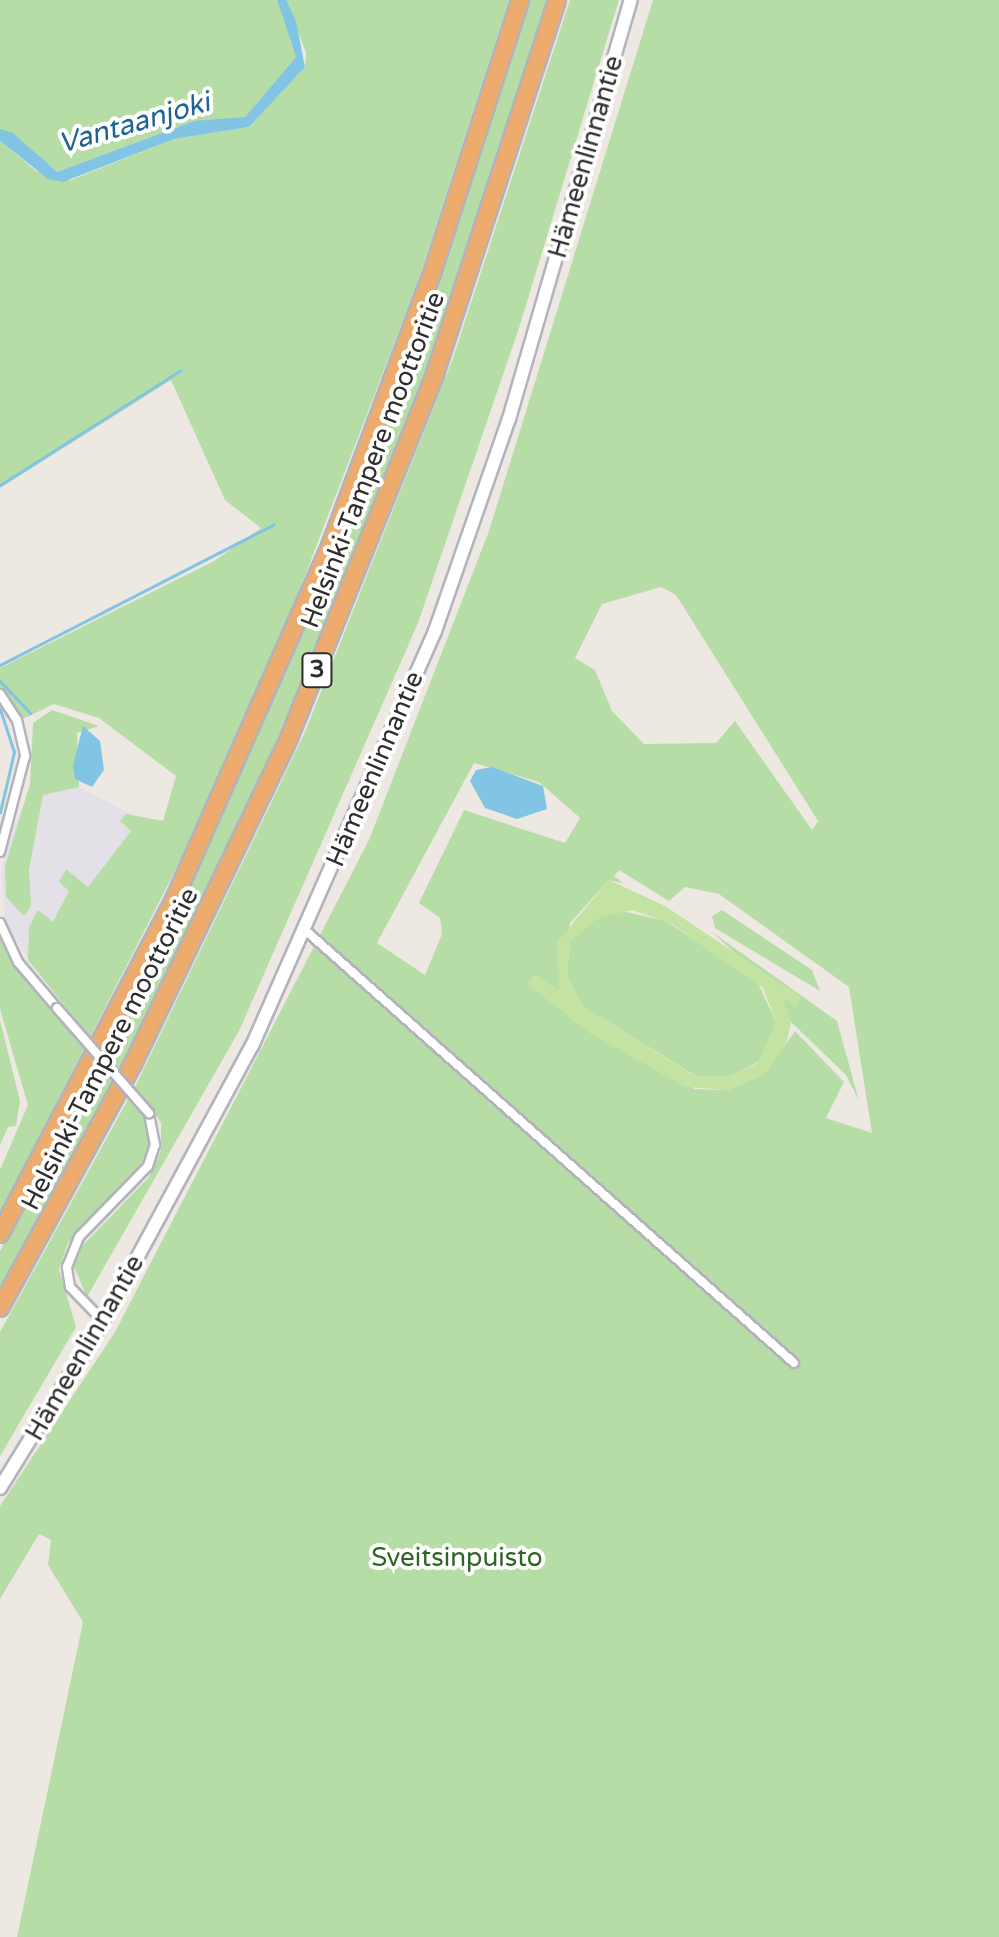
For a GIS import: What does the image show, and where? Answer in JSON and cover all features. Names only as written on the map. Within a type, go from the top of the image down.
[{"type":"highway","name":"Helsinki-Tampere moottoritie","points":[[0,1234],[136,979],[324,560],[433,270],[520,0]]},
{"type":"highway","name":"Helsinki-Tampere moottoritie","points":[[0,1308],[133,1064],[289,738],[435,374],[557,0]]},
{"type":"main road","name":"Hämeenlinnantie","points":[[0,1488],[103,1321],[252,1046],[435,631],[509,419],[631,0]]},
{"type":"street","points":[[0,694],[17,720],[25,756],[0,852]]},
{"type":"street","points":[[0,923],[18,962],[149,1113],[155,1145],[148,1166],[79,1237],[67,1267],[70,1287],[103,1321]]},
{"type":"street","points":[[305,930],[794,1363]]},
{"type":"shaded area","points":[[44,758],[79,787],[148,822],[33,967],[6,924],[1,875],[7,842]]},
{"type":"green space","points":[[0,0],[277,0],[296,57],[245,117],[218,124],[194,121],[57,172],[0,129]]},
{"type":"green space","points":[[286,0],[509,0],[418,281],[288,620],[176,869],[0,1213],[0,1170],[28,1105],[0,1009],[0,935],[24,979],[79,1040],[84,1030],[28,960],[29,927],[38,910],[53,922],[69,891],[59,882],[66,869],[88,887],[131,831],[120,821],[126,814],[163,821],[176,776],[99,718],[54,704],[23,719],[0,688],[0,668],[214,561],[261,528],[225,500],[171,380],[0,488],[0,141],[36,171],[71,180],[174,139],[249,127],[305,67],[306,53]]},
{"type":"green space","points":[[529,0],[550,0],[400,449],[233,842],[122,1070],[0,1294],[0,1251],[168,930],[338,549],[416,344]]},
{"type":"green space","points":[[570,0],[619,0],[519,328],[418,623],[239,1031],[87,1297],[74,1267],[83,1245],[149,1177],[161,1150],[161,1123],[149,1104],[141,1109],[150,1141],[141,1168],[68,1243],[59,1269],[76,1327],[0,1456],[0,1332],[137,1083],[305,732],[453,358]]},
{"type":"green space","name":"Sveitsinpuisto","points":[[653,0],[999,0],[999,1937],[17,1937],[83,1622],[48,1565],[51,1540],[39,1534],[0,1599],[0,1506],[115,1332],[369,840],[489,531]],"holes":[[[661,587],[676,595],[818,821],[812,830],[735,721],[716,743],[644,744],[612,711],[595,670],[575,658],[602,604]],[[474,763],[539,782],[580,818],[565,843],[464,810],[419,903],[440,918],[442,934],[425,975],[377,943]],[[619,870],[669,901],[685,887],[719,894],[849,987],[872,1133],[826,1118],[844,1082],[795,1031],[766,1073],[728,1090],[695,1089],[592,1034],[536,990],[534,975],[559,991],[570,923],[609,880],[623,883],[614,876]]]},
{"type":"green space","points":[[52,710],[99,726],[77,733],[79,787],[43,795],[29,870],[31,906],[24,916],[6,897],[5,866],[30,784],[33,723]]},
{"type":"green space","points":[[609,880],[665,906],[801,997],[795,1006],[783,999],[791,1022],[786,1045],[766,1073],[728,1090],[685,1087],[592,1034],[528,984],[534,975],[559,990],[557,942]],"holes":[[[632,910],[672,924],[763,988],[776,1022],[758,1063],[731,1076],[695,1076],[582,1006],[567,976],[570,942],[598,918]]]},
{"type":"green space","points":[[722,910],[812,970],[820,991],[715,928],[712,916]]},
{"type":"green space","points":[[621,911],[666,921],[757,981],[776,1022],[762,1060],[731,1076],[696,1076],[582,1006],[567,976],[570,942],[592,920]]},
{"type":"green space","points":[[712,932],[837,1021],[859,1101],[846,1075],[788,1019],[783,998]]},
{"type":"green space","points":[[0,1020],[20,1101],[16,1126],[8,1127],[0,1145]]},
{"type":"water","points":[[277,0],[286,0],[296,21],[305,67],[249,127],[174,139],[63,182],[48,179],[0,141],[0,129],[13,133],[57,172],[194,121],[245,117],[296,57]]},
{"type":"water","points":[[83,726],[100,741],[104,770],[92,787],[75,779],[73,765]]},
{"type":"water","points":[[492,767],[543,786],[547,809],[517,819],[485,808],[470,781],[476,770]]},
{"type":"waterway","points":[[0,485],[181,370]]},
{"type":"waterway","points":[[0,665],[274,524]]},
{"type":"waterway","points":[[0,681],[30,713]]},
{"type":"waterway","points":[[0,709],[14,752],[0,812]]},
{"type":"water label","name":"Vantaanjoki","points":[[134,123]]}]
